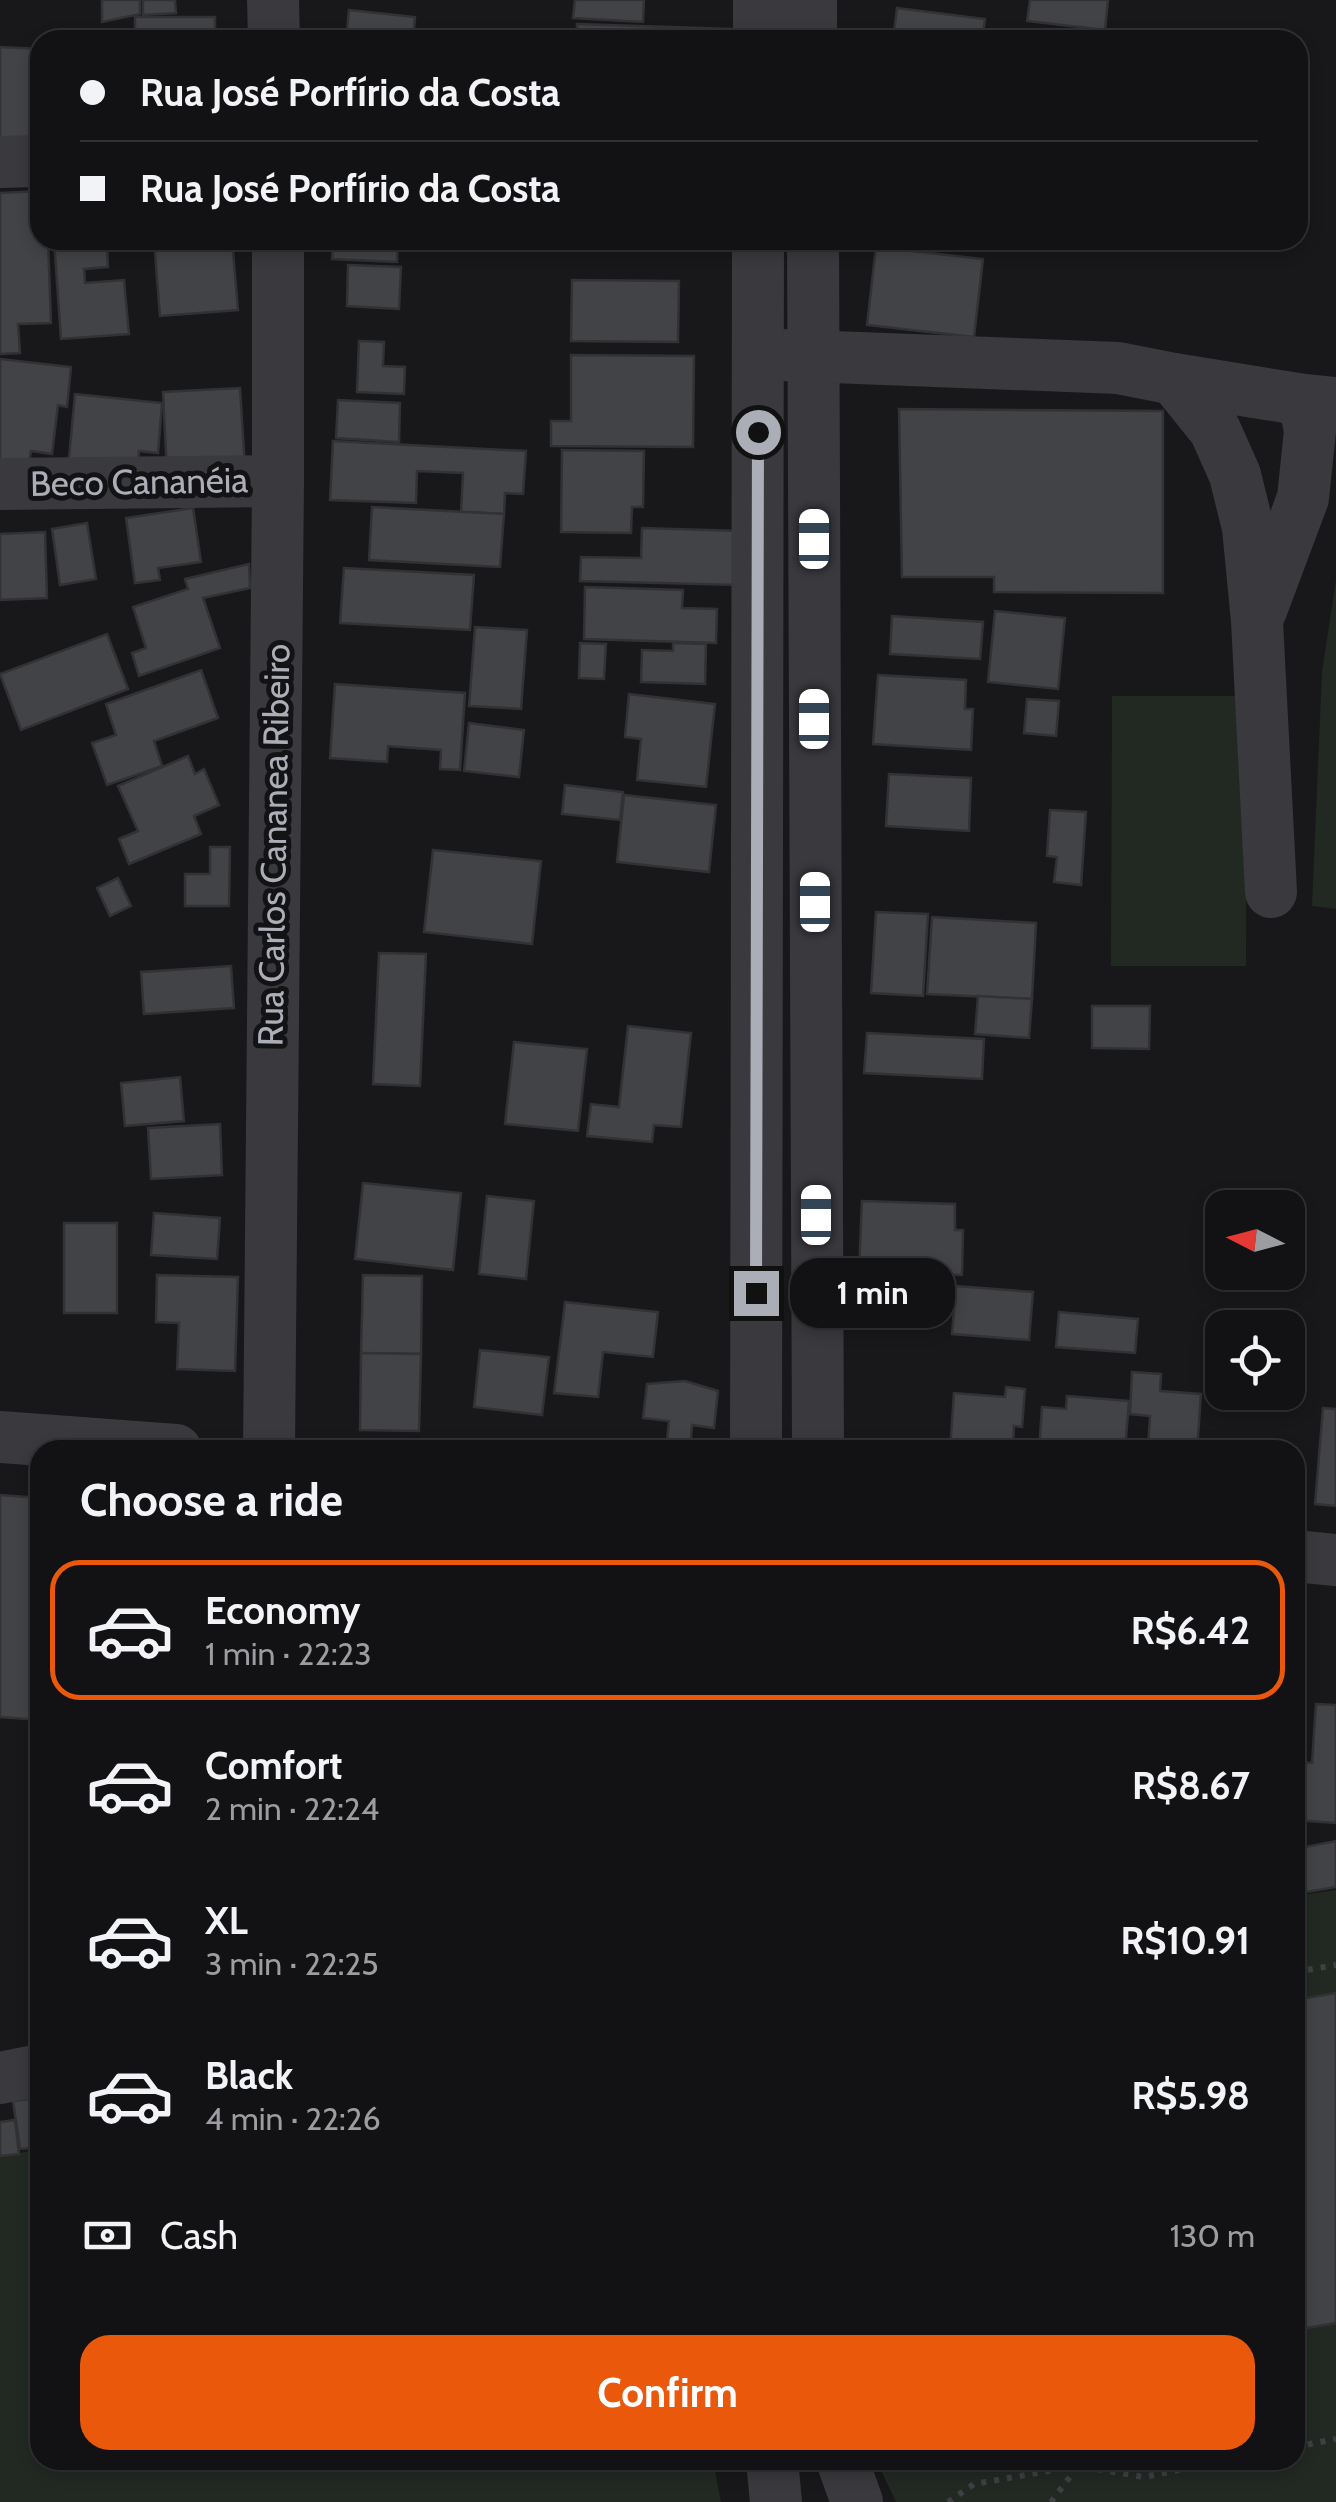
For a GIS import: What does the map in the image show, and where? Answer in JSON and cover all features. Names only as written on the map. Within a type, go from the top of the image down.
[{"type":"street","points":[[274,0],[274,30]]},
{"type":"street","points":[[759,0],[759,30]]},
{"type":"street","points":[[811,0],[812,30]]},
{"type":"street","points":[[0,162],[30,161]]},
{"type":"street","name":"Rua Carlos Cananea Ribeiro","points":[[268,1440],[278,250]]},
{"type":"street","points":[[756,1440],[758,250]]},
{"type":"street","points":[[813,250],[818,1440]]},
{"type":"street","points":[[758,354],[1118,368],[1320,401],[1310,431],[1302,498],[1257,621]]},
{"type":"street","points":[[1174,378],[1214,430],[1235,475],[1248,528],[1272,892]]},
{"type":"street","name":"Beco Cananéia","points":[[0,484],[278,480]]},
{"type":"street","points":[[758,861],[815,863]]},
{"type":"street","points":[[0,1438],[30,1440]]},
{"type":"street","points":[[1305,1557],[1336,1560]]},
{"type":"street","points":[[0,2078],[30,2072]]},
{"type":"street","points":[[773,2470],[776,2502]]},
{"type":"street","points":[[845,2470],[856,2502]]},
{"type":"path","points":[[1305,1970],[1336,1965]]},
{"type":"path","points":[[1305,2445],[1336,2439]]},
{"type":"path","points":[[948,2502],[974,2484],[1055,2470]]},
{"type":"path","points":[[1051,2502],[1075,2470]]},
{"type":"path","points":[[1104,2470],[1144,2476],[1176,2470]]},
{"type":"shaded area","points":[[1336,580],[1336,909],[1312,906],[1322,672]]},
{"type":"shaded area","points":[[1112,696],[1247,696],[1246,966],[1111,966]]},
{"type":"shaded area","points":[[1336,1890],[1336,2502],[896,2502],[881,2470],[1305,2470],[1305,1895]]},
{"type":"shaded area","points":[[30,2151],[30,2470],[715,2470],[721,2502],[0,2502],[0,2157]]},
{"type":"building","points":[[102,0],[140,0],[140,14],[102,22]]},
{"type":"building","points":[[143,0],[175,0],[176,13],[143,15]]},
{"type":"building","points":[[575,0],[644,0],[643,22],[573,18]]},
{"type":"building","points":[[1030,0],[1108,0],[1105,30],[1027,21]]},
{"type":"building","points":[[897,8],[985,19],[983,30],[894,30]]},
{"type":"building","points":[[349,10],[415,17],[414,30],[347,30]]},
{"type":"building","points":[[135,17],[215,17],[215,30],[135,30]]},
{"type":"building","points":[[577,24],[731,29],[731,30],[577,30]]},
{"type":"building","points":[[0,47],[30,48],[30,149],[0,147]]},
{"type":"building","points":[[30,192],[30,250],[48,250],[51,323],[18,324],[20,353],[0,354],[0,193]]},
{"type":"building","points":[[55,250],[107,250],[108,267],[84,269],[85,283],[124,280],[129,334],[61,339]]},
{"type":"building","points":[[155,250],[233,250],[238,310],[160,316]]},
{"type":"building","points":[[332,250],[398,250],[397,262],[332,259]]},
{"type":"building","points":[[876,250],[983,259],[974,337],[867,325]]},
{"type":"building","points":[[348,265],[401,267],[399,309],[347,306]]},
{"type":"building","points":[[572,280],[679,281],[678,342],[571,341]]},
{"type":"building","points":[[359,341],[384,342],[383,366],[405,367],[404,394],[357,392]]},
{"type":"building","points":[[571,355],[694,356],[693,447],[551,446],[551,421],[571,421]]},
{"type":"building","points":[[0,359],[71,367],[67,407],[58,405],[52,454],[31,451],[29,462],[0,459]]},
{"type":"building","points":[[240,388],[245,468],[167,473],[163,392]]},
{"type":"building","points":[[75,394],[162,403],[158,453],[139,451],[137,476],[68,469]]},
{"type":"building","points":[[338,400],[400,403],[399,442],[336,438]]},
{"type":"building","points":[[899,409],[1163,411],[1163,593],[994,592],[994,577],[902,577]]},
{"type":"building","points":[[333,441],[526,451],[523,494],[505,493],[504,514],[461,512],[463,473],[417,471],[416,503],[330,500]]},
{"type":"building","points":[[562,450],[644,451],[643,507],[632,507],[631,533],[561,532]]},
{"type":"building","points":[[372,507],[504,514],[500,567],[369,560]]},
{"type":"building","points":[[193,508],[201,562],[158,568],[160,580],[135,583],[126,518]]},
{"type":"building","points":[[87,523],[96,579],[60,585],[52,529]]},
{"type":"building","points":[[642,528],[741,531],[740,585],[580,581],[581,557],[641,558]]},
{"type":"building","points":[[45,532],[47,598],[0,600],[0,534]]},
{"type":"building","points":[[249,564],[250,588],[203,598],[220,648],[139,676],[132,653],[146,648],[133,607],[188,589],[185,579]]},
{"type":"building","points":[[344,568],[474,575],[470,630],[340,623]]},
{"type":"building","points":[[585,587],[683,590],[682,608],[717,609],[716,643],[584,639]]},
{"type":"building","points":[[995,611],[1065,618],[1058,689],[988,682]]},
{"type":"building","points":[[892,616],[983,622],[980,659],[890,654]]},
{"type":"building","points":[[475,627],[527,630],[521,709],[469,706]]},
{"type":"building","points":[[107,634],[128,689],[21,730],[0,674]]},
{"type":"building","points":[[580,643],[606,644],[604,679],[579,678]]},
{"type":"building","points":[[673,643],[706,644],[705,684],[641,682],[642,650],[673,651]]},
{"type":"building","points":[[201,670],[218,718],[154,741],[162,766],[107,785],[92,743],[116,735],[106,704]]},
{"type":"building","points":[[878,675],[966,680],[965,709],[973,709],[971,750],[873,744]]},
{"type":"building","points":[[335,684],[465,693],[460,770],[440,769],[441,750],[388,746],[387,762],[330,758]]},
{"type":"building","points":[[629,694],[715,704],[706,787],[637,780],[641,739],[625,737]]},
{"type":"building","points":[[1027,699],[1059,701],[1056,736],[1024,733]]},
{"type":"building","points":[[469,723],[524,730],[519,777],[464,771]]},
{"type":"building","points":[[188,756],[195,774],[204,769],[219,805],[194,816],[201,834],[129,864],[119,839],[138,831],[118,786]]},
{"type":"building","points":[[889,774],[971,778],[969,831],[886,826]]},
{"type":"building","points":[[565,785],[623,792],[620,820],[562,814]]},
{"type":"building","points":[[624,795],[716,805],[709,872],[617,862]]},
{"type":"building","points":[[1050,810],[1086,812],[1081,885],[1054,882],[1057,857],[1047,856]]},
{"type":"building","points":[[210,847],[230,847],[229,906],[185,906],[185,874],[210,874]]},
{"type":"building","points":[[433,850],[541,861],[532,944],[424,932]]},
{"type":"building","points":[[118,878],[131,906],[110,916],[97,888]]},
{"type":"building","points":[[876,912],[928,914],[923,996],[871,993]]},
{"type":"building","points":[[932,917],[1036,923],[1032,999],[927,994]]},
{"type":"building","points":[[379,953],[426,954],[420,1086],[373,1084]]},
{"type":"building","points":[[231,966],[234,1008],[144,1014],[141,972]]},
{"type":"building","points":[[978,996],[1032,999],[1029,1038],[975,1034]]},
{"type":"building","points":[[1092,1006],[1150,1006],[1149,1049],[1092,1048]]},
{"type":"building","points":[[628,1026],[691,1033],[681,1127],[654,1125],[652,1142],[587,1136],[591,1104],[619,1107]]},
{"type":"building","points":[[867,1033],[984,1039],[982,1079],[864,1073]]},
{"type":"building","points":[[514,1042],[587,1049],[578,1131],[505,1124]]},
{"type":"building","points":[[180,1077],[184,1121],[125,1126],[121,1083]]},
{"type":"building","points":[[220,1124],[222,1175],[151,1179],[148,1128]]},
{"type":"building","points":[[363,1183],[461,1193],[453,1270],[355,1259]]},
{"type":"building","points":[[487,1196],[534,1201],[526,1279],[479,1274]]},
{"type":"building","points":[[862,1201],[955,1204],[955,1230],[963,1230],[962,1275],[859,1272]]},
{"type":"building","points":[[154,1213],[220,1218],[217,1259],[151,1255]]},
{"type":"building","points":[[64,1223],[117,1223],[117,1313],[64,1313]]},
{"type":"building","points":[[157,1275],[238,1277],[235,1371],[177,1369],[179,1323],[156,1322]]},
{"type":"building","points":[[363,1275],[422,1276],[421,1354],[361,1353]]},
{"type":"building","points":[[956,1286],[1033,1292],[1029,1340],[952,1334]]},
{"type":"building","points":[[565,1302],[658,1312],[653,1357],[603,1352],[598,1397],[554,1393]]},
{"type":"building","points":[[1059,1312],[1138,1319],[1135,1353],[1056,1347]]},
{"type":"building","points":[[480,1350],[549,1357],[542,1415],[474,1407]]},
{"type":"building","points":[[361,1353],[421,1354],[419,1431],[360,1430]]},
{"type":"building","points":[[1132,1372],[1161,1374],[1160,1391],[1201,1394],[1198,1440],[1149,1440],[1150,1416],[1130,1414]]},
{"type":"building","points":[[685,1381],[718,1391],[714,1428],[692,1425],[691,1440],[667,1440],[669,1421],[643,1418],[647,1384]]},
{"type":"building","points":[[1006,1387],[1025,1389],[1022,1427],[1014,1426],[1013,1440],[951,1440],[954,1393],[1005,1397]]},
{"type":"building","points":[[1067,1396],[1129,1401],[1126,1440],[1040,1440],[1042,1407],[1066,1409]]},
{"type":"building","points":[[1323,1408],[1336,1409],[1336,1506],[1315,1504]]},
{"type":"building","points":[[0,1495],[30,1497],[30,1719],[0,1717]]},
{"type":"building","points":[[1316,1704],[1336,1705],[1336,1823],[1305,1821],[1305,1762],[1312,1763]]},
{"type":"building","points":[[1336,1841],[1336,1887],[1305,1892],[1305,1847]]},
{"type":"building","points":[[1336,1993],[1336,2323],[1305,2328],[1305,1998]]},
{"type":"building","points":[[30,2099],[30,2148],[20,2149],[13,2101]]},
{"type":"building","points":[[15,2120],[19,2154],[0,2156],[0,2122]]},
{"type":"route","points":[[756,1293],[758,432]]}]
